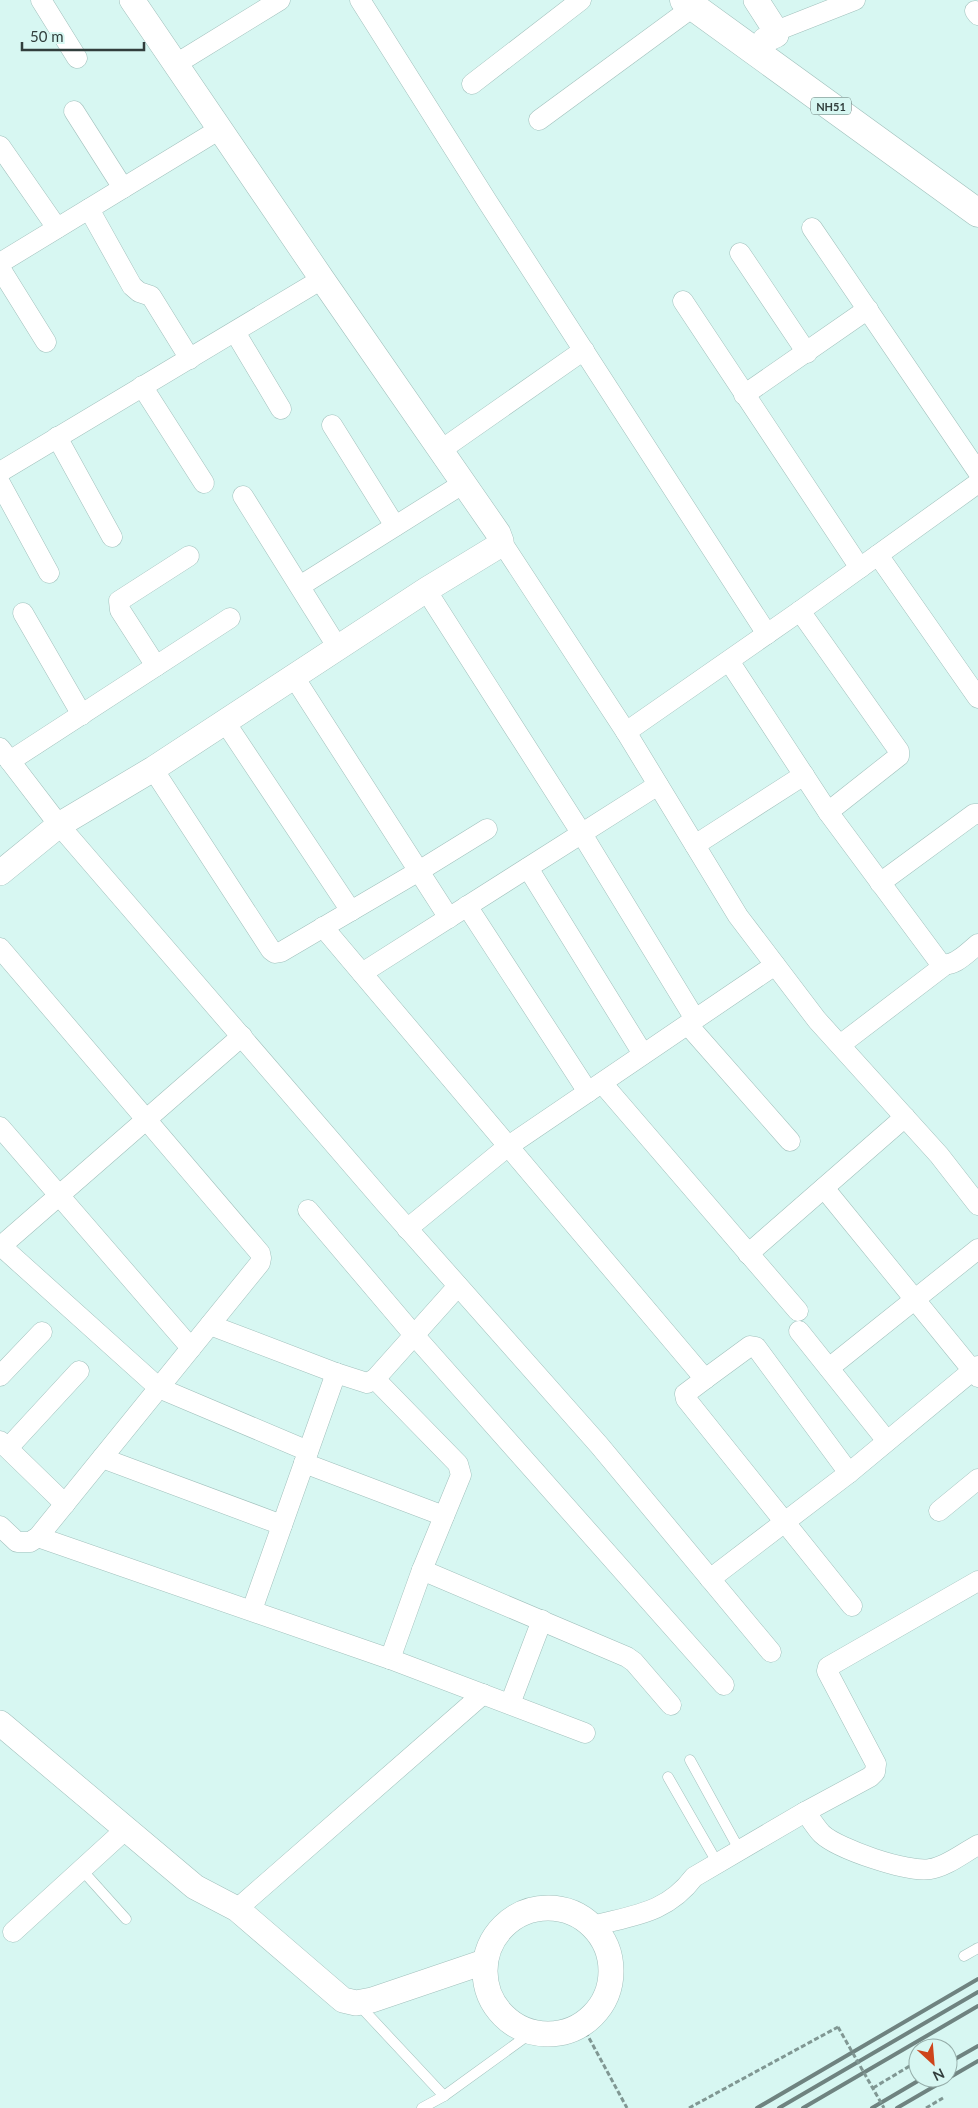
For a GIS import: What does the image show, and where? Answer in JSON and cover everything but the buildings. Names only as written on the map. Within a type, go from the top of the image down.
[{"type":"highway","name":"NH51","points":[[696,2],[771,35],[978,192]]},
{"type":"highway","name":"NH51","points":[[696,2],[978,213]]},
{"type":"street","points":[[42,0],[77,58]]},
{"type":"street","points":[[132,0],[498,533],[626,732],[738,916],[817,1020],[939,1155],[978,1205]]},
{"type":"street","points":[[360,0],[767,634]]},
{"type":"street","points":[[472,84],[581,0]]},
{"type":"street","points":[[756,0],[771,35],[855,0]]},
{"type":"street","points":[[176,64],[274,2]]},
{"type":"street","points":[[539,120],[696,2]]},
{"type":"street","points":[[74,111],[123,188]]},
{"type":"street","points":[[0,263],[220,129]]},
{"type":"street","points":[[0,146],[57,228]]},
{"type":"street","points":[[89,209],[132,286],[139,292],[151,296],[190,359]]},
{"type":"street","points":[[812,228],[978,472]]},
{"type":"street","points":[[740,252],[807,353]]},
{"type":"street","points":[[0,268],[46,342]]},
{"type":"street","points":[[0,472],[322,279]]},
{"type":"street","points":[[683,301],[860,568]]},
{"type":"street","points":[[744,395],[868,310]]},
{"type":"street","points":[[235,332],[281,409]]},
{"type":"street","points":[[441,450],[584,350]]},
{"type":"street","points":[[142,386],[204,483]]},
{"type":"street","points":[[332,425],[395,526]]},
{"type":"street","points":[[57,438],[112,537]]},
{"type":"street","points":[[0,483],[49,573]]},
{"type":"street","points":[[300,586],[464,483]]},
{"type":"street","points":[[626,732],[800,611],[878,554],[975,492]]},
{"type":"street","points":[[243,496],[338,648]]},
{"type":"street","points":[[0,873],[59,825],[154,769],[426,590],[495,548],[501,540]]},
{"type":"street","points":[[878,554],[978,698]]},
{"type":"street","points":[[156,666],[120,610],[119,601],[188,556]]},
{"type":"street","points":[[426,590],[582,834],[692,1022],[790,1141]]},
{"type":"street","points":[[800,611],[898,751],[899,756],[828,812]]},
{"type":"street","points":[[22,613],[82,714]]},
{"type":"street","points":[[230,618],[82,714],[5,754],[59,825],[407,1228],[599,1446],[771,1652]]},
{"type":"street","points":[[729,661],[828,812],[940,963],[945,965]]},
{"type":"street","points":[[294,677],[449,918]]},
{"type":"street","points":[[225,722],[351,911]]},
{"type":"street","points":[[154,769],[271,950],[275,953],[281,952],[323,928],[487,829]]},
{"type":"street","points":[[695,845],[804,775]]},
{"type":"street","points":[[362,973],[658,785]]},
{"type":"street","points":[[880,883],[974,814],[978,814]]},
{"type":"street","points":[[528,868],[644,1054]]},
{"type":"street","points":[[468,906],[595,1088],[748,1254],[798,1321],[829,1368],[887,1441]]},
{"type":"street","points":[[323,928],[705,1379]]},
{"type":"street","points":[[840,1045],[945,965],[953,963],[978,944]]},
{"type":"street","points":[[0,948],[147,1119],[260,1253],[262,1258],[38,1537],[30,1542],[17,1542],[0,1526]]},
{"type":"street","points":[[407,1228],[507,1147],[775,965]]},
{"type":"street","points":[[242,1036],[1,1246],[159,1388],[306,1457],[444,1516]]},
{"type":"street","points":[[748,1254],[905,1117]]},
{"type":"street","points":[[0,1127],[191,1348]]},
{"type":"street","points":[[710,1579],[849,1473],[976,1371],[914,1299],[824,1188]]},
{"type":"street","points":[[308,1210],[414,1335],[724,1685]]},
{"type":"street","points":[[829,1368],[978,1249]]},
{"type":"street","points":[[210,1325],[336,1373],[368,1383],[375,1379],[458,1286]]},
{"type":"street","points":[[0,1376],[42,1332]]},
{"type":"street","points":[[849,1473],[756,1347],[750,1346],[685,1394],[686,1399],[852,1606]]},
{"type":"street","points":[[65,1504],[4,1445],[80,1372]]},
{"type":"street","points":[[252,1610],[336,1373]]},
{"type":"street","points":[[375,1379],[458,1464],[461,1475],[422,1570],[390,1658]]},
{"type":"street","points":[[102,1458],[282,1525]]},
{"type":"street","points":[[939,1511],[978,1479]]},
{"type":"street","points":[[38,1537],[390,1658],[585,1733]]},
{"type":"street","points":[[422,1570],[617,1652],[634,1662],[671,1705]]},
{"type":"street","points":[[593,1926],[665,1905],[682,1892],[694,1877],[870,1777],[876,1769],[876,1764],[827,1671],[828,1667],[978,1581]]},
{"type":"street","points":[[510,1704],[542,1620]]},
{"type":"street","points":[[230,1904],[483,1694]]},
{"type":"street","points":[[0,1705],[343,2000],[356,2003],[372,2000],[484,1962]]},
{"type":"street","points":[[0,1723],[195,1887],[230,1904]]},
{"type":"street","points":[[806,1812],[822,1833],[840,1846],[918,1870],[937,1868],[977,1846]]},
{"type":"street","points":[[13,1932],[126,1829]]},
{"type":"street","points":[[551,1907],[574,1912],[593,1926],[606,1944],[612,1967],[609,1989],[599,2009],[582,2025],[566,2032],[548,2035],[531,2033],[510,2023],[494,2006],[485,1985],[484,1962],[492,1939],[507,1921],[528,1910],[551,1907]]},
{"type":"lane","points":[[690,1760],[740,1851]]},
{"type":"lane","points":[[668,1777],[718,1864]]},
{"type":"lane","points":[[82,1870],[126,1919]]},
{"type":"lane","points":[[964,1956],[978,1948]]},
{"type":"lane","points":[[356,2003],[444,2096]]},
{"type":"lane","points":[[422,2108],[444,2096],[531,2033]]},
{"type":"path","points":[[582,2025],[627,2108]]},
{"type":"path","points":[[689,2108],[838,2027],[884,2108]]},
{"type":"path","points":[[872,2088],[908,2067]]},
{"type":"path","points":[[926,2108],[943,2098]]},
{"type":"railway","points":[[757,2108],[978,1979]]},
{"type":"railway","points":[[779,2108],[978,1992]]},
{"type":"railway","points":[[803,2108],[978,2006]]},
{"type":"railway","points":[[958,2057],[978,2046]]},
{"type":"railway","points":[[897,2108],[978,2061]]},
{"type":"railway","points":[[872,2108],[908,2087]]}]
